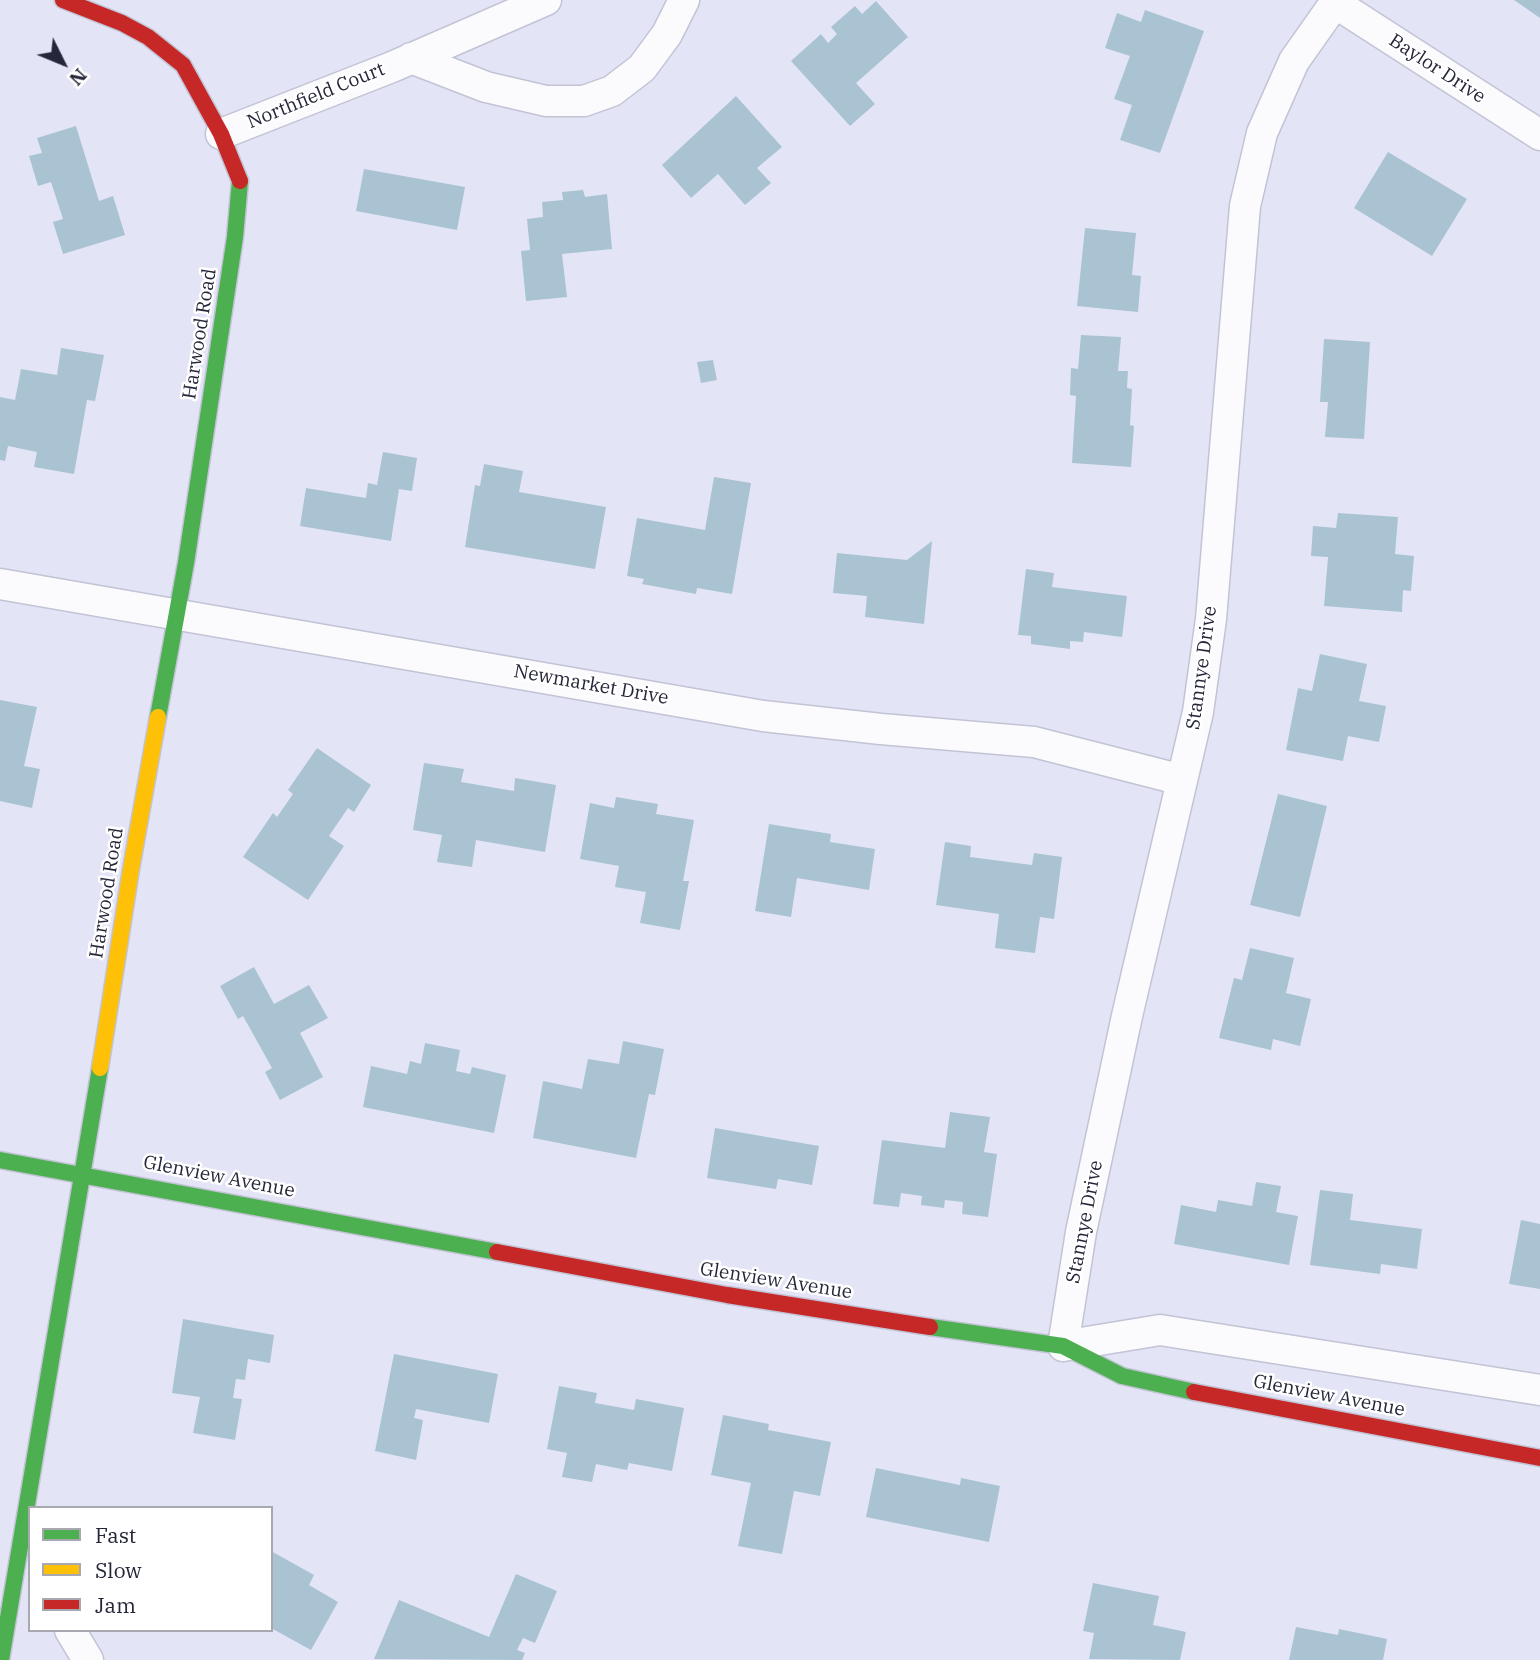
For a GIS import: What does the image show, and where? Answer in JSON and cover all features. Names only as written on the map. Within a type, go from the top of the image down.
[{"type":"street","name":"Harwood Road","points":[[32,1506],[131,869],[177,614],[236,237],[240,181],[221,134],[183,65],[148,37],[122,23],[63,0]]},
{"type":"street","name":"Northfield Court","points":[[221,134],[411,58],[546,0]]},
{"type":"street","points":[[411,58],[486,87],[546,101],[584,101],[612,91],[642,68],[667,34],[684,0]]},
{"type":"street","name":"Baylor Drive","points":[[1336,1],[1540,135]]},
{"type":"street","name":"Stannye Drive","points":[[1063,1346],[1081,1232],[1126,1016],[1198,712],[1210,619],[1245,206],[1262,133],[1294,61],[1336,1]]},
{"type":"street","name":"Newmarket Drive","points":[[0,584],[763,716],[881,729],[1034,741],[1182,780]]},
{"type":"street","name":"Glenview Avenue","points":[[0,1160],[727,1294],[1063,1346],[1122,1376],[1540,1458]]},
{"type":"street","points":[[1063,1346],[1160,1330],[1540,1390]]},
{"type":"street","name":"Harwood Road","points":[[1,1660],[28,1529]]},
{"type":"street","points":[[71,1632],[88,1660]]},
{"type":"building","points":[[1514,0],[1540,0],[1540,18]]},
{"type":"building","points":[[876,1],[908,37],[856,83],[875,104],[850,126],[791,61],[821,34],[828,43],[837,34],[831,27],[855,6],[862,14]]},
{"type":"building","points":[[1145,10],[1204,31],[1160,153],[1120,140],[1132,105],[1114,99],[1130,56],[1105,48],[1117,13],[1141,22]]},
{"type":"building","points":[[736,96],[782,147],[757,168],[771,183],[745,205],[718,174],[691,198],[662,165]]},
{"type":"building","points":[[76,126],[99,201],[113,196],[125,235],[63,254],[53,222],[63,219],[51,182],[38,186],[29,156],[42,153],[37,138]]},
{"type":"building","points":[[1388,152],[1467,199],[1432,256],[1354,208]]},
{"type":"building","points":[[364,169],[465,187],[457,230],[356,211]]},
{"type":"building","points":[[583,190],[585,197],[607,194],[612,249],[562,254],[567,297],[526,301],[521,251],[530,250],[527,219],[543,217],[542,202],[563,200],[562,192]]},
{"type":"building","points":[[1085,228],[1136,233],[1132,275],[1141,276],[1138,312],[1077,306]]},
{"type":"building","points":[[1081,335],[1121,337],[1118,371],[1128,371],[1127,388],[1132,389],[1130,425],[1134,426],[1131,467],[1072,463],[1076,396],[1070,395],[1071,368],[1078,369]]},
{"type":"building","points":[[1324,339],[1370,342],[1364,439],[1325,437],[1328,402],[1320,402]]},
{"type":"building","points":[[61,348],[104,355],[95,401],[87,400],[74,474],[34,467],[37,452],[8,446],[5,461],[0,460],[0,397],[15,400],[21,369],[57,375]]},
{"type":"building","points":[[713,360],[717,380],[701,383],[697,362]]},
{"type":"building","points":[[383,452],[417,458],[412,491],[399,489],[391,541],[300,526],[306,488],[366,498],[368,483],[377,485]]},
{"type":"building","points":[[484,464],[523,471],[519,492],[606,507],[595,569],[465,547],[475,485],[480,486]]},
{"type":"building","points":[[714,477],[751,483],[732,594],[697,588],[696,594],[642,584],[644,579],[627,576],[637,518],[705,530]]},
{"type":"building","points":[[1338,513],[1398,517],[1395,554],[1414,556],[1411,591],[1403,590],[1402,612],[1324,606],[1328,557],[1311,556],[1313,526],[1336,528]]},
{"type":"building","points":[[932,541],[924,624],[865,617],[867,596],[833,593],[837,553],[907,560]]},
{"type":"building","points":[[1026,569],[1054,573],[1052,587],[1127,596],[1122,637],[1084,632],[1083,642],[1070,641],[1070,649],[1031,644],[1031,636],[1018,635]]},
{"type":"building","points":[[1320,654],[1367,664],[1359,701],[1386,706],[1379,742],[1348,736],[1343,761],[1286,750],[1298,688],[1312,691]]},
{"type":"building","points":[[0,700],[37,707],[24,766],[40,769],[32,808],[0,801]]},
{"type":"building","points":[[317,748],[371,785],[354,812],[348,808],[329,836],[344,846],[308,900],[243,857],[273,813],[277,817],[293,794],[288,790]]},
{"type":"building","points":[[424,763],[464,769],[461,782],[514,791],[515,778],[556,785],[545,852],[476,840],[472,867],[437,862],[442,835],[413,830]]},
{"type":"building","points":[[1278,794],[1327,806],[1300,917],[1250,905]]},
{"type":"building","points":[[616,797],[658,804],[656,814],[694,820],[683,881],[689,881],[680,930],[640,923],[646,892],[615,887],[619,866],[580,859],[590,803],[614,808]]},
{"type":"building","points":[[769,824],[831,834],[830,842],[875,849],[869,890],[797,878],[791,917],[755,911]]},
{"type":"building","points":[[945,842],[971,846],[970,857],[1032,865],[1034,853],[1062,857],[1054,919],[1040,917],[1035,953],[995,948],[999,914],[936,905]]},
{"type":"building","points":[[1250,948],[1294,958],[1286,993],[1311,999],[1300,1046],[1273,1039],[1271,1050],[1219,1038],[1234,978],[1242,980]]},
{"type":"building","points":[[254,967],[274,1004],[309,985],[328,1018],[300,1033],[323,1077],[280,1100],[265,1072],[272,1068],[243,1016],[238,1019],[220,986]]},
{"type":"building","points":[[623,1041],[664,1049],[655,1095],[649,1094],[636,1158],[533,1138],[543,1081],[582,1089],[588,1059],[619,1064]]},
{"type":"building","points":[[425,1043],[460,1050],[456,1071],[470,1074],[472,1067],[506,1075],[494,1133],[363,1107],[371,1066],[407,1074],[410,1061],[421,1064]]},
{"type":"building","points":[[950,1112],[990,1117],[984,1152],[997,1154],[988,1217],[962,1214],[963,1202],[945,1200],[944,1208],[921,1205],[922,1196],[901,1193],[899,1207],[873,1204],[882,1140],[945,1148]]},
{"type":"building","points":[[715,1128],[819,1146],[812,1185],[778,1179],[776,1189],[707,1178]]},
{"type":"building","points":[[1256,1182],[1281,1186],[1276,1212],[1298,1216],[1289,1265],[1174,1244],[1181,1205],[1216,1212],[1218,1200],[1252,1206]]},
{"type":"building","points":[[1320,1190],[1353,1194],[1350,1220],[1422,1229],[1417,1269],[1381,1264],[1380,1274],[1310,1265]]},
{"type":"building","points":[[1521,1220],[1540,1224],[1540,1289],[1509,1284]]},
{"type":"building","points":[[183,1319],[274,1335],[270,1363],[248,1359],[245,1380],[236,1379],[233,1398],[242,1399],[235,1440],[193,1433],[200,1397],[172,1393]]},
{"type":"building","points":[[394,1354],[498,1374],[489,1423],[416,1409],[414,1418],[423,1420],[416,1460],[375,1451]]},
{"type":"building","points":[[559,1386],[597,1393],[595,1403],[634,1410],[636,1399],[684,1408],[672,1471],[629,1463],[627,1470],[596,1464],[592,1482],[562,1477],[567,1453],[547,1449]]},
{"type":"building","points":[[723,1415],[769,1424],[768,1430],[831,1442],[820,1496],[794,1491],[782,1554],[738,1546],[751,1483],[711,1475]]},
{"type":"building","points":[[876,1468],[960,1485],[961,1478],[1000,1486],[989,1542],[866,1517]]},
{"type":"building","points":[[273,1552],[314,1575],[309,1585],[338,1602],[311,1650],[273,1629]]},
{"type":"building","points":[[516,1574],[557,1591],[535,1643],[523,1638],[517,1650],[525,1653],[522,1660],[374,1659],[399,1600],[489,1637]]},
{"type":"building","points":[[1093,1583],[1159,1596],[1153,1625],[1186,1632],[1180,1660],[1089,1659],[1094,1633],[1083,1631]]},
{"type":"building","points":[[1296,1627],[1338,1635],[1339,1629],[1387,1639],[1383,1660],[1289,1660]]},
{"type":"traffic: fast","points":[[158,717],[186,563],[235,237],[240,181]]},
{"type":"traffic: fast","points":[[1,1660],[100,1068]]},
{"type":"traffic: fast","points":[[0,1160],[497,1252]]},
{"type":"traffic: fast","points":[[930,1327],[1063,1346],[1122,1376],[1194,1392]]},
{"type":"traffic: slow","points":[[100,1068],[158,717]]},
{"type":"traffic: jam","points":[[63,0],[122,23],[148,37],[183,65],[221,134],[240,181]]},
{"type":"traffic: jam","points":[[497,1252],[727,1295],[930,1327]]},
{"type":"traffic: jam","points":[[1194,1392],[1540,1458]]}]
